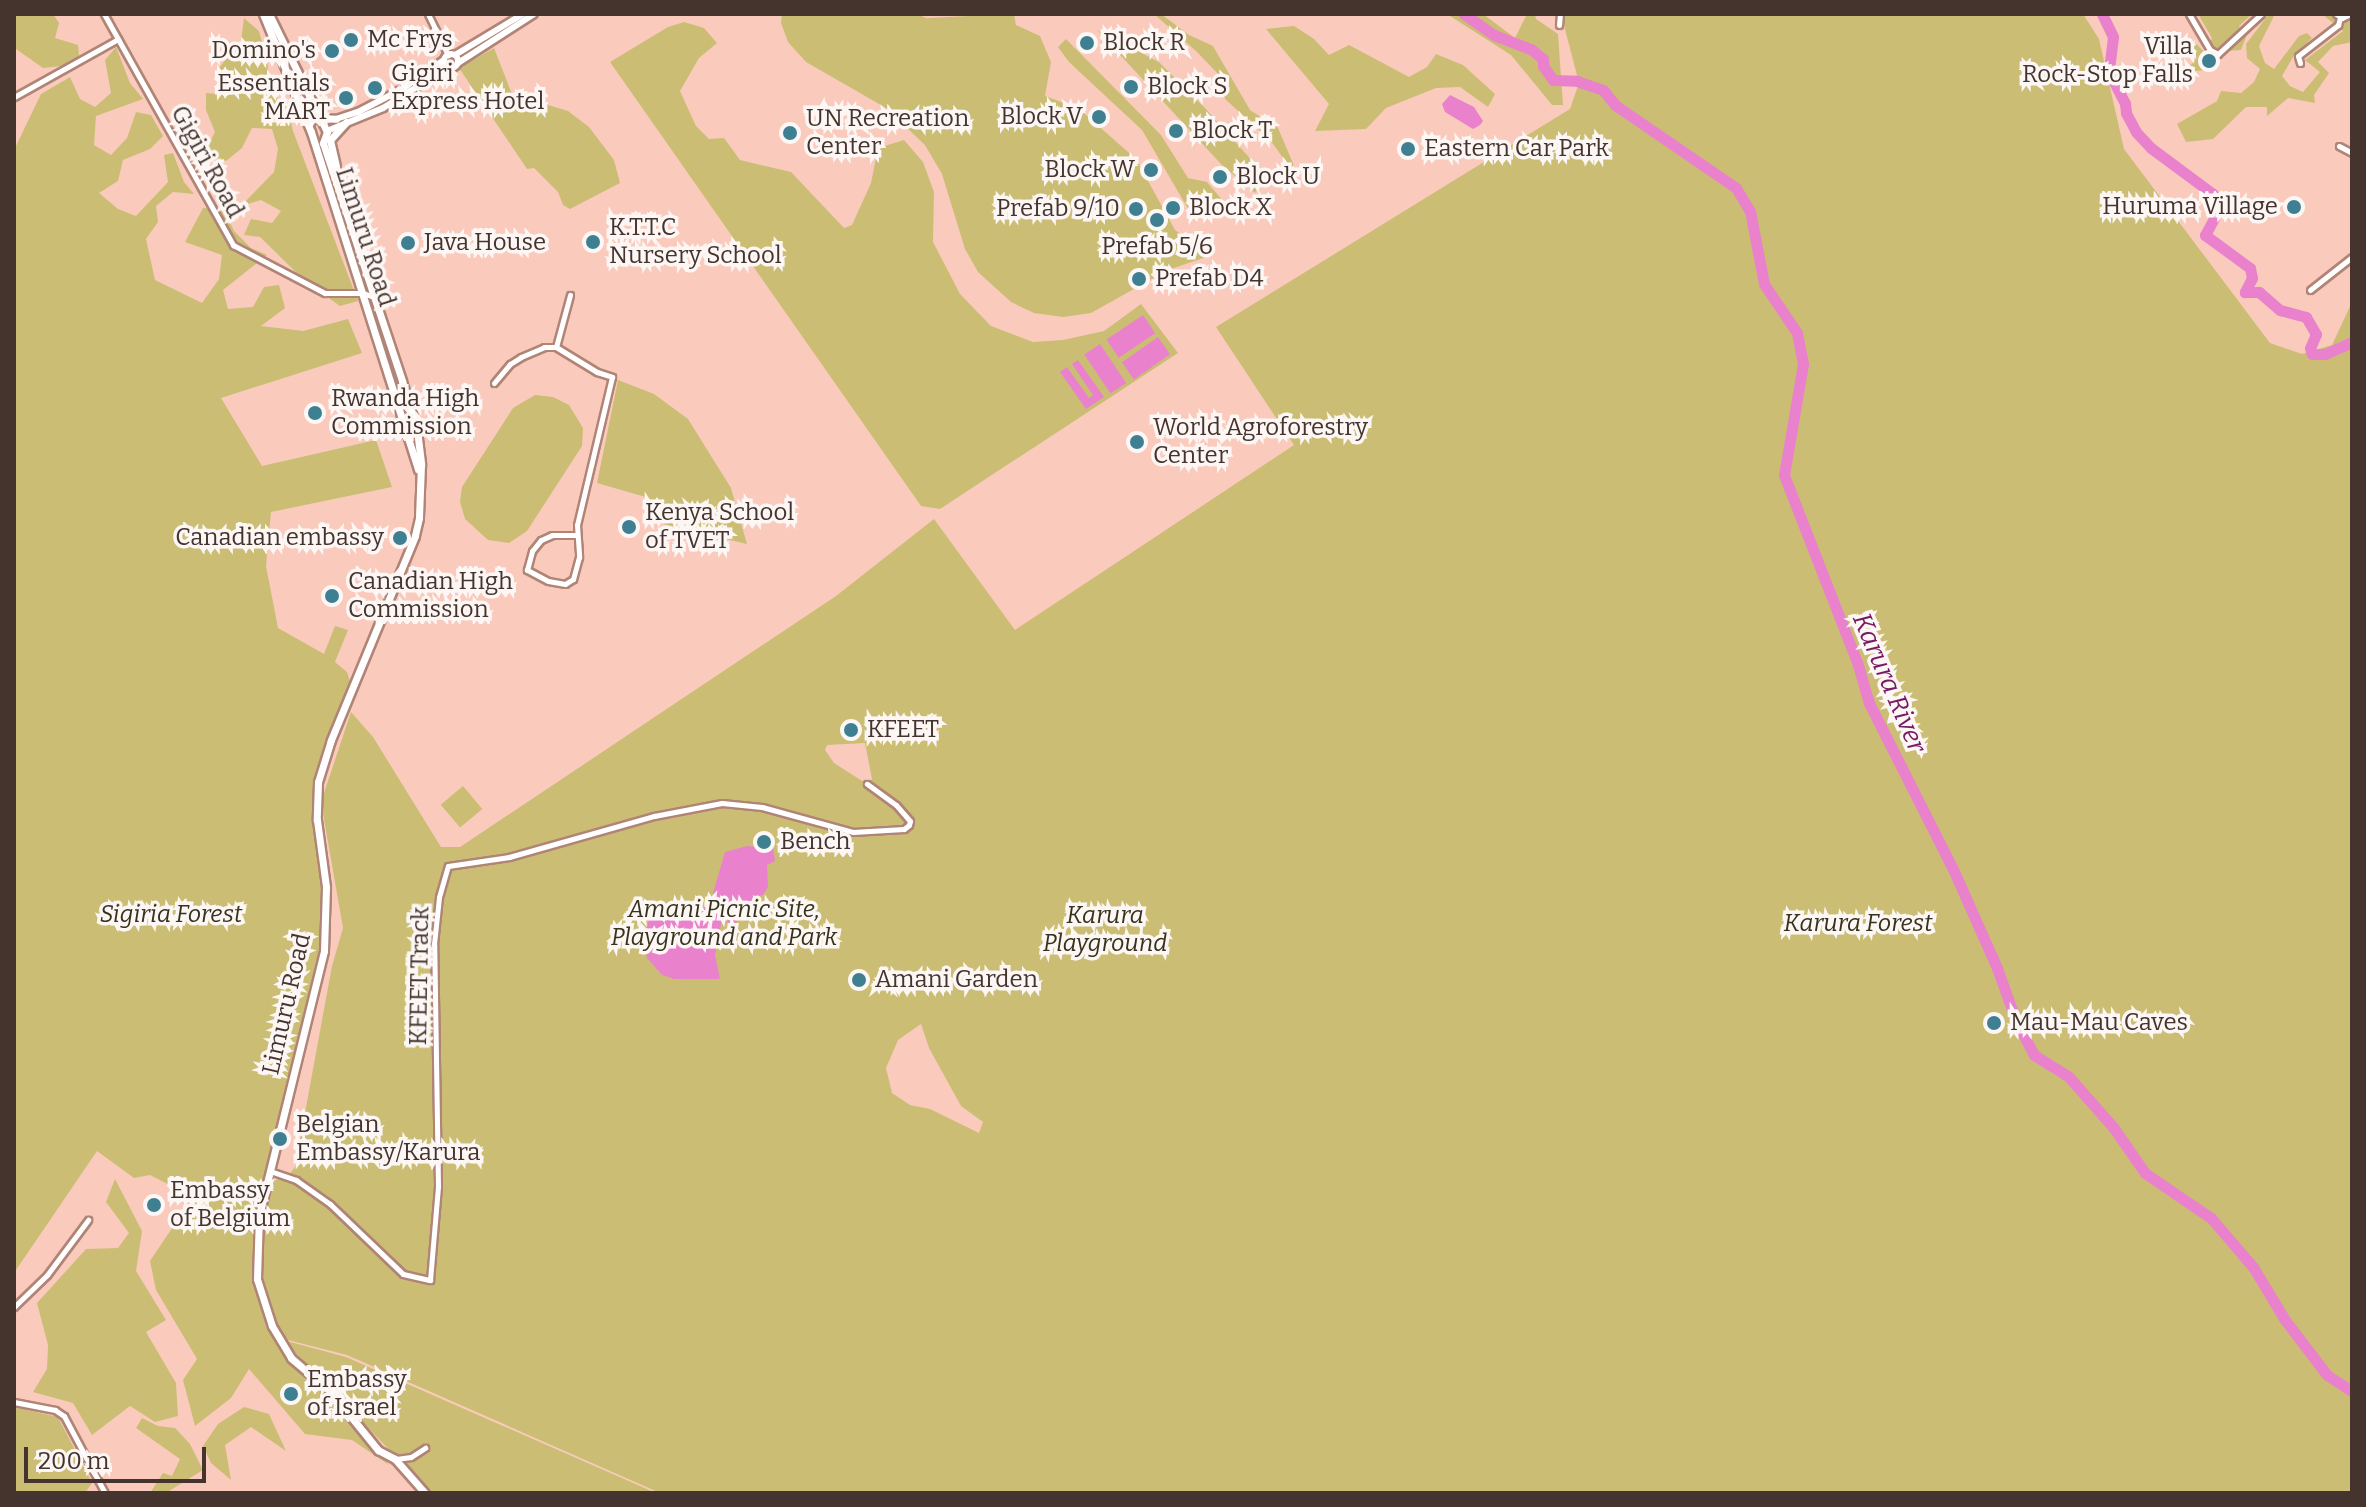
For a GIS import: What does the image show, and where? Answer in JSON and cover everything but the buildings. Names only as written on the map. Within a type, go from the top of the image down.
[{"type":"main road","name":"Limuru Road","points":[[266,14],[320,119],[341,196],[417,430],[420,475],[419,518],[407,560],[341,715],[316,792],[326,887],[324,951],[259,1215],[257,1279],[272,1326],[291,1358],[331,1392],[378,1450],[395,1459],[425,1493]]},
{"type":"main road","name":"Limuru Road","points":[[266,14],[309,124],[420,475]]},
{"type":"main road","points":[[309,124],[313,118],[336,119]]},
{"type":"main road","points":[[341,196],[330,140],[346,122]]},
{"type":"main road","points":[[313,137],[325,135]]},
{"type":"main road","points":[[354,263],[364,264]]},
{"type":"street","name":"Gigiri Road","points":[[104,14],[233,245],[325,293],[363,293],[376,298]]},
{"type":"street","points":[[428,14],[451,60]]},
{"type":"street","points":[[325,135],[346,122],[383,108],[523,14]]},
{"type":"street","points":[[336,119],[358,112],[402,89],[534,14]]},
{"type":"street","points":[[1559,25],[1560,14]]},
{"type":"street","points":[[2189,14],[2215,54],[2261,14]]},
{"type":"street","points":[[2300,63],[2298,56],[2338,25],[2338,16],[2350,14]]},
{"type":"street","points":[[14,97],[118,39]]},
{"type":"street","points":[[2339,146],[2352,153]]},
{"type":"street","points":[[2310,290],[2352,257]]},
{"type":"street","points":[[363,293],[370,281]]},
{"type":"street","points":[[556,347],[570,295]]},
{"type":"street","points":[[494,383],[510,364],[544,347],[556,347],[597,372],[612,377],[576,535],[576,572],[565,584],[548,581],[527,570],[530,555],[549,536],[576,535]]},
{"type":"street","name":"KFEET Track","points":[[270,1171],[296,1180],[330,1204],[403,1274],[430,1280],[438,1186],[434,944],[439,897],[448,866],[509,857],[654,816],[722,803],[762,807],[853,832],[904,829],[909,825],[910,821],[896,805],[867,784]]},
{"type":"street","points":[[14,1307],[47,1275],[88,1220]]},
{"type":"street","points":[[14,1402],[55,1410],[64,1416],[105,1493]]},
{"type":"street","points":[[395,1459],[411,1457],[425,1448]]},
{"type":"green space","points":[[14,14],[53,14],[59,23],[55,38],[78,45],[80,64],[43,68],[16,49]]},
{"type":"green space","points":[[782,14],[917,14],[926,18],[1014,14],[1016,25],[1040,36],[1051,62],[1045,96],[1078,108],[1136,159],[1175,230],[1212,255],[1168,270],[1091,313],[1063,317],[1034,313],[1011,302],[978,272],[965,249],[942,174],[925,145],[886,108],[806,62],[788,42],[781,23]]},
{"type":"green space","points":[[1154,14],[1161,14],[1189,35],[1213,46],[1250,110],[1278,128],[1295,168],[1269,182],[1285,161],[1271,141],[1225,99],[1218,74]]},
{"type":"green space","points":[[1447,14],[1483,14],[1515,38],[1527,14],[1535,14],[1536,19],[1558,34],[1563,105],[1552,105],[1511,55]]},
{"type":"green space","name":"Karura Forest","points":[[1561,14],[2083,14],[2099,39],[2124,149],[2270,343],[2302,354],[2332,345],[2352,302],[2352,1493],[660,1493],[347,1355],[280,1338],[266,1309],[272,1329],[302,1371],[338,1402],[389,1465],[352,1440],[305,1434],[249,1369],[231,1398],[195,1426],[183,1380],[197,1359],[156,1290],[150,1261],[193,1197],[150,1175],[134,1178],[97,1151],[14,1273],[14,150],[41,94],[70,77],[80,99],[95,107],[111,93],[105,60],[116,47],[130,83],[143,99],[96,116],[94,145],[111,155],[127,138],[136,112],[151,115],[163,136],[150,149],[123,160],[118,181],[99,193],[118,209],[136,216],[168,182],[164,155],[173,153],[184,182],[194,194],[173,192],[156,206],[158,222],[146,239],[155,280],[202,303],[219,279],[222,255],[185,242],[203,208],[224,210],[234,231],[251,248],[267,255],[223,290],[228,309],[253,307],[264,287],[279,285],[285,308],[261,326],[303,331],[348,319],[362,353],[221,398],[262,466],[376,440],[392,487],[271,512],[266,566],[278,628],[324,654],[335,626],[348,630],[335,662],[347,672],[354,693],[315,798],[327,891],[325,952],[269,1183],[289,1175],[295,1167],[332,966],[343,928],[321,802],[351,712],[373,737],[441,847],[460,847],[836,596],[934,519],[1015,630],[1294,445],[1216,327],[1570,109],[1579,83]],"holes":[[[865,743],[872,779],[867,784],[834,763],[825,750],[827,745]],[[921,1024],[929,1048],[961,1106],[983,1122],[979,1133],[930,1109],[910,1105],[892,1093],[886,1068],[898,1040]]]},
{"type":"green space","points":[[2198,14],[2252,14],[2239,26],[2246,37],[2241,50],[2227,51],[2208,70],[2195,71],[2181,83],[2171,75],[2186,70],[2197,58],[2186,44],[2193,40],[2204,52],[2212,38]]},
{"type":"green space","points":[[2269,14],[2275,14],[2259,46],[2265,63],[2274,69],[2299,36],[2307,33],[2312,38],[2293,57],[2282,76],[2290,86],[2303,92],[2320,72],[2305,60],[2343,31],[2322,14],[2352,14],[2352,42],[2333,46],[2318,62],[2329,73],[2314,95],[2315,103],[2288,98],[2267,116],[2267,107],[2246,107],[2213,139],[2186,142],[2177,124],[2217,101],[2221,91],[2241,93],[2254,82],[2260,69],[2247,58],[2246,44]]},
{"type":"green space","points":[[244,18],[259,31],[268,66],[265,89],[286,103],[293,131],[358,301],[340,306],[306,282],[260,237],[244,235],[251,219],[272,223],[281,211],[261,200],[241,206],[274,172],[278,149],[272,129],[252,128],[242,148],[226,161],[203,155],[215,132],[206,110],[206,93],[232,95],[240,79],[218,69],[241,41]]},
{"type":"green space","points":[[684,22],[704,28],[717,43],[699,58],[680,91],[696,126],[709,139],[724,138],[740,160],[791,172],[844,228],[852,225],[871,183],[878,148],[904,140],[923,162],[934,192],[933,242],[960,294],[991,326],[1033,342],[1063,340],[1104,331],[1141,304],[1178,353],[940,509],[921,506],[610,62],[668,27]]},
{"type":"green space","points":[[1294,26],[1314,39],[1329,55],[1349,45],[1409,77],[1427,67],[1436,54],[1463,65],[1495,94],[1488,107],[1460,87],[1436,88],[1386,108],[1366,129],[1315,131],[1329,104],[1266,29]]},
{"type":"green space","points":[[1097,30],[1159,62],[1205,108],[1264,174],[1255,193],[1221,164]]},
{"type":"green space","points":[[1066,39],[1161,135],[1188,178],[1207,182],[1229,208],[1202,217],[1187,207],[1142,130],[1069,62],[1058,47]]},
{"type":"green space","points":[[494,48],[512,94],[568,111],[589,127],[614,160],[620,183],[570,209],[563,205],[558,192],[534,168],[527,169],[459,68]]},
{"type":"green space","points":[[618,380],[654,394],[688,419],[731,488],[747,544],[655,522],[655,507],[649,498],[597,483]]},
{"type":"green space","points":[[535,395],[553,397],[569,405],[583,428],[582,446],[527,531],[509,543],[488,540],[465,519],[460,502],[462,487],[513,408]]},
{"type":"green space","points":[[463,786],[482,809],[460,828],[441,805]]},
{"type":"green space","points":[[115,1179],[142,1231],[136,1271],[166,1320],[146,1332],[176,1383],[178,1416],[155,1422],[130,1406],[92,1435],[73,1403],[33,1392],[47,1369],[48,1345],[37,1303],[86,1249],[118,1248],[129,1233],[106,1202]]},
{"type":"green space","points":[[283,1340],[346,1357],[656,1493],[431,1493]]},
{"type":"green space","points":[[14,1407],[58,1417],[92,1483],[85,1493],[14,1493]]},
{"type":"green space","points":[[244,1407],[269,1414],[286,1451],[251,1427],[225,1445],[231,1480],[211,1463],[203,1446],[218,1424]]},
{"type":"green space","points":[[142,1418],[158,1426],[175,1428],[190,1444],[203,1470],[166,1493],[150,1493],[163,1473],[172,1476],[180,1459],[136,1428]]},
{"type":"shaded area","points":[[1450,95],[1474,107],[1483,121],[1480,125],[1473,129],[1445,112],[1442,104]]},
{"type":"shaded area","points":[[1143,315],[1155,333],[1119,358],[1107,340]]},
{"type":"shaded area","points":[[1158,337],[1170,354],[1134,379],[1122,362]]},
{"type":"shaded area","points":[[1100,344],[1126,383],[1111,394],[1084,355]]},
{"type":"shaded area","points":[[1078,360],[1104,397],[1086,409],[1060,372],[1067,367],[1089,398],[1093,395],[1072,364]]},
{"type":"shaded area","points":[[747,846],[773,848],[775,861],[767,865],[768,887],[763,895],[754,897],[750,905],[743,900],[734,906],[739,916],[735,926],[724,920],[721,924],[715,955],[720,979],[674,979],[662,975],[647,958],[644,935],[649,920],[659,907],[701,910],[716,902],[713,893],[725,852]]},
{"type":"waterway","name":"Karura River","points":[[1464,14],[1494,35],[1531,49],[1543,59],[1543,66],[1553,80],[1577,81],[1603,90],[1615,105],[1736,188],[1750,211],[1764,284],[1797,333],[1803,364],[1784,475],[1858,665],[1869,703],[1953,869],[1997,968],[2016,1021],[2034,1055],[2068,1076],[2113,1127],[2145,1173],[2211,1218],[2253,1267],[2285,1320],[2327,1375],[2352,1391]]},
{"type":"waterway","points":[[2102,14],[2113,37],[2109,72],[2125,103],[2126,113],[2136,132],[2151,148],[2213,194],[2220,207],[2205,235],[2250,268],[2252,278],[2245,292],[2259,292],[2280,310],[2306,317],[2316,334],[2310,348],[2312,354],[2325,354],[2352,342]]},
{"type":"place","name":"Mc Frys","points":[[351,40]]},
{"type":"place","name":"Block R","points":[[1087,43]]},
{"type":"place","name":"Domino's","points":[[332,51]]},
{"type":"place","name":"Villa Rock-Stop Falls","points":[[2209,61]]},
{"type":"place","name":"Block S","points":[[1131,87]]},
{"type":"place","name":"Gigiri Express Hotel","points":[[375,88]]},
{"type":"place","name":"Essentials MART","points":[[346,98]]},
{"type":"place","name":"Block V","points":[[1099,117]]},
{"type":"place","name":"Block T","points":[[1176,131]]},
{"type":"place","name":"UN Recreation Center","points":[[790,133]]},
{"type":"place","name":"Eastern Car Park","points":[[1408,149]]},
{"type":"place","name":"Block W","points":[[1151,170]]},
{"type":"place","name":"Block U","points":[[1220,177]]},
{"type":"place","name":"Huruma Village","points":[[2294,207]]},
{"type":"place","name":"Block X","points":[[1173,208]]},
{"type":"place","name":"Prefab 9/10","points":[[1136,209]]},
{"type":"place","name":"Prefab 5/6","points":[[1157,220]]},
{"type":"place","name":"K.T.T.C Nursery School","points":[[593,242]]},
{"type":"place","name":"Java House","points":[[408,243]]},
{"type":"place","name":"Prefab D4","points":[[1139,279]]},
{"type":"place","name":"Rwanda High Commission","points":[[315,413]]},
{"type":"place","name":"World Agroforestry Center","points":[[1137,442]]},
{"type":"place","name":"Kenya School of TVET","points":[[629,527]]},
{"type":"place","name":"Canadian embassy","points":[[400,538]]},
{"type":"place","name":"Canadian High Commission","points":[[332,596]]},
{"type":"place","name":"KFEET","points":[[851,730]]},
{"type":"place","name":"Bench","points":[[764,842]]},
{"type":"place","name":"Amani Garden","points":[[859,980]]},
{"type":"place","name":"Mau-Mau Caves","points":[[1994,1023]]},
{"type":"place","name":"Belgian Embassy/Karura","points":[[280,1139]]},
{"type":"place","name":"Embassy of Belgium","points":[[154,1205]]},
{"type":"place","name":"Embassy of Israel","points":[[291,1394]]},
{"type":"park label","name":"Sigiria Forest","points":[[171,915]]},
{"type":"park label","name":"Amani Picnic Site, Playground and Park","points":[[724,924]]},
{"type":"park label","name":"Karura Playground","points":[[1105,930]]}]
